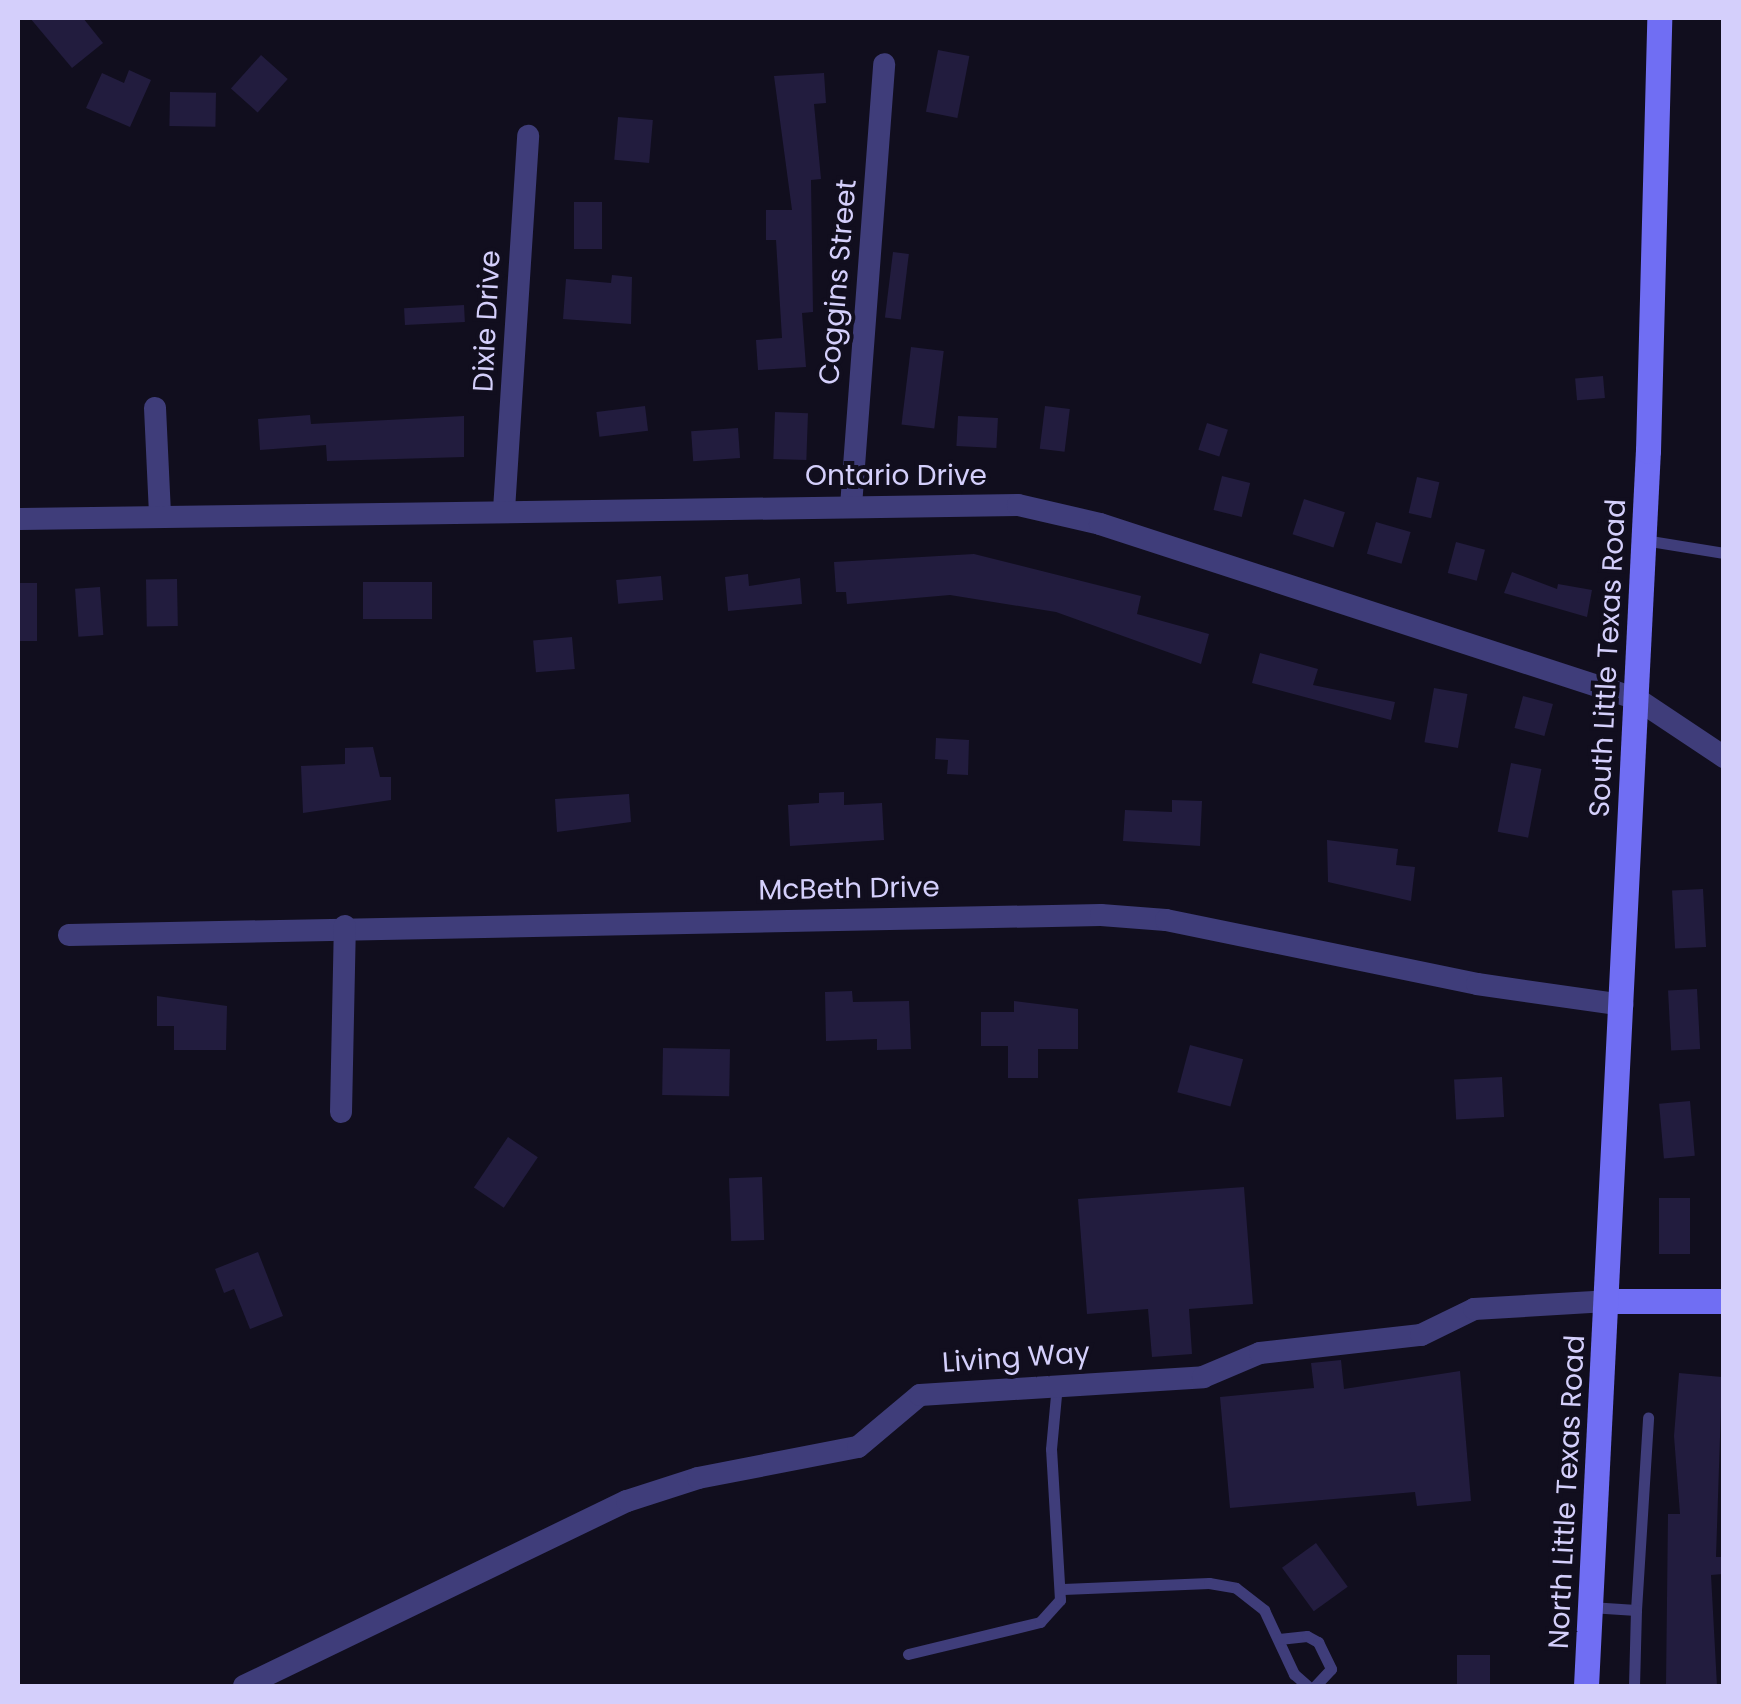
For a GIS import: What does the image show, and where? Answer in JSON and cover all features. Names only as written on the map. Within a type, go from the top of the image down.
[{"type":"street","name":"South Little Texas Road","points":[[1607,1301],[1644,540],[1659,18]]},
{"type":"street","name":"Coggins Street","points":[[851,506],[884,64]]},
{"type":"street","name":"Dixie Drive","points":[[504,510],[528,136]]},
{"type":"street","points":[[155,408],[160,516]]},
{"type":"street","name":"Ontario Drive","points":[[20,519],[1018,505],[1100,524],[1637,699],[1724,757]]},
{"type":"street","name":"McBeth Drive","points":[[69,935],[346,926],[1101,915],[1166,920],[1477,984],[1622,1005]]},
{"type":"street","points":[[340,1112],[346,926]]},
{"type":"street","points":[[1607,1301],[1724,1300]]},
{"type":"street","name":"Living Way","points":[[244,1686],[626,1502],[698,1478],[858,1447],[920,1395],[1203,1377],[1260,1352],[1420,1335],[1474,1309],[1607,1301]]},
{"type":"street","name":"North Little Texas Road","points":[[1586,1686],[1607,1301]]},
{"type":"lane","points":[[1644,540],[1724,553]]},
{"type":"lane","points":[[908,1654],[1040,1622],[1063,1589],[1051,1448],[1057,1384]]},
{"type":"lane","points":[[1634,1686],[1648,1417]]},
{"type":"lane","points":[[1063,1589],[1094,1592],[1208,1583],[1236,1588],[1264,1610],[1294,1674],[1311,1686],[1330,1669],[1318,1642],[1307,1636],[1279,1639]]},
{"type":"lane","points":[[1590,1607],[1636,1610]]},
{"type":"building","points":[[30,18],[83,18],[103,43],[72,68]]},
{"type":"building","points":[[938,50],[969,56],[957,118],[926,112]]},
{"type":"building","points":[[261,55],[288,79],[258,113],[231,88]]},
{"type":"building","points":[[129,70],[151,80],[130,127],[86,108],[102,73],[124,83]]},
{"type":"building","points":[[824,73],[826,103],[814,104],[821,179],[811,180],[813,312],[802,313],[806,367],[758,370],[756,340],[782,338],[776,240],[766,240],[766,210],[792,210],[774,76]]},
{"type":"building","points":[[170,92],[216,93],[215,127],[169,126]]},
{"type":"building","points":[[618,117],[653,120],[649,163],[614,160]]},
{"type":"building","points":[[574,202],[602,202],[602,249],[574,249]]},
{"type":"building","points":[[893,252],[909,254],[901,319],[885,318]]},
{"type":"building","points":[[612,275],[632,277],[631,324],[563,319],[566,279],[611,283]]},
{"type":"building","points":[[464,305],[465,322],[405,325],[404,308]]},
{"type":"building","points":[[911,347],[944,351],[934,428],[901,424]]},
{"type":"building","points":[[1603,376],[1605,398],[1577,400],[1575,378]]},
{"type":"building","points":[[645,406],[648,431],[599,437],[596,412]]},
{"type":"building","points":[[1045,406],[1070,409],[1065,452],[1040,449]]},
{"type":"building","points":[[775,412],[808,413],[806,460],[773,459]]},
{"type":"building","points":[[310,415],[311,424],[464,416],[464,457],[327,461],[326,445],[260,450],[258,419]]},
{"type":"building","points":[[958,416],[998,418],[996,448],[956,446]]},
{"type":"building","points":[[1207,423],[1228,430],[1219,456],[1198,450]]},
{"type":"building","points":[[738,428],[740,458],[693,461],[691,431]]},
{"type":"building","points":[[1222,476],[1250,483],[1242,517],[1214,510]]},
{"type":"building","points":[[1417,477],[1439,482],[1431,518],[1409,513]]},
{"type":"building","points":[[1304,499],[1345,512],[1333,547],[1293,534]]},
{"type":"building","points":[[1376,522],[1411,532],[1402,564],[1367,554]]},
{"type":"building","points":[[1456,542],[1485,550],[1477,581],[1448,573]]},
{"type":"building","points":[[974,554],[1141,596],[1137,614],[1209,634],[1201,664],[1056,612],[950,595],[847,604],[846,592],[836,592],[834,562]]},
{"type":"building","points":[[1512,572],[1557,589],[1558,584],[1592,590],[1587,617],[1504,593]]},
{"type":"building","points":[[748,574],[749,586],[800,578],[802,604],[728,611],[725,577]]},
{"type":"building","points":[[661,576],[663,600],[618,604],[616,580]]},
{"type":"building","points":[[177,579],[178,626],[147,627],[146,580]]},
{"type":"building","points":[[363,582],[432,582],[432,619],[363,619]]},
{"type":"building","points":[[18,583],[37,583],[37,641],[18,641]]},
{"type":"building","points":[[100,587],[103,635],[78,637],[75,589]]},
{"type":"building","points":[[572,637],[575,669],[536,672],[533,640]]},
{"type":"building","points":[[1260,653],[1318,669],[1313,685],[1395,702],[1391,720],[1252,683]]},
{"type":"building","points":[[1434,688],[1467,694],[1458,748],[1424,742]]},
{"type":"building","points":[[1523,696],[1553,704],[1544,736],[1514,728]]},
{"type":"building","points":[[936,738],[969,740],[968,775],[947,774],[948,760],[935,759]]},
{"type":"building","points":[[373,747],[380,777],[391,777],[391,800],[303,813],[301,766],[345,764],[345,748]]},
{"type":"building","points":[[1511,763],[1541,769],[1528,838],[1498,832]]},
{"type":"building","points":[[844,792],[844,805],[882,803],[884,840],[790,846],[788,805],[819,803],[819,793]]},
{"type":"building","points":[[629,794],[631,822],[557,832],[555,799]]},
{"type":"building","points":[[1172,800],[1202,801],[1200,846],[1123,841],[1125,810],[1172,812]]},
{"type":"building","points":[[1327,840],[1398,849],[1396,865],[1415,867],[1411,901],[1328,882]]},
{"type":"building","points":[[1703,889],[1706,947],[1675,949],[1672,891]]},
{"type":"building","points":[[1697,989],[1700,1049],[1671,1050],[1668,991]]},
{"type":"building","points":[[852,991],[853,1002],[909,1001],[911,1049],[877,1050],[877,1039],[826,1041],[825,992]]},
{"type":"building","points":[[157,996],[227,1006],[226,1050],[174,1050],[174,1026],[157,1026]]},
{"type":"building","points":[[1014,1001],[1078,1009],[1078,1049],[1038,1049],[1038,1078],[1008,1078],[1008,1046],[981,1046],[981,1012],[1014,1012]]},
{"type":"building","points":[[1190,1045],[1243,1059],[1230,1107],[1177,1092]]},
{"type":"building","points":[[663,1048],[730,1049],[729,1096],[662,1095]]},
{"type":"building","points":[[1502,1077],[1504,1117],[1456,1119],[1454,1080]]},
{"type":"building","points":[[1690,1101],[1695,1156],[1664,1158],[1659,1104]]},
{"type":"building","points":[[508,1137],[538,1157],[504,1208],[474,1188]]},
{"type":"building","points":[[762,1177],[764,1240],[731,1241],[729,1178]]},
{"type":"building","points":[[1244,1187],[1253,1304],[1189,1309],[1192,1354],[1152,1357],[1148,1309],[1087,1314],[1078,1199]]},
{"type":"building","points":[[1659,1198],[1690,1198],[1690,1254],[1659,1254]]},
{"type":"building","points":[[258,1252],[283,1316],[250,1329],[234,1289],[224,1293],[215,1269]]},
{"type":"building","points":[[1341,1360],[1344,1389],[1460,1371],[1471,1501],[1417,1506],[1415,1492],[1230,1508],[1220,1397],[1314,1388],[1311,1363]]},
{"type":"building","points":[[1679,1373],[1722,1377],[1716,1557],[1723,1557],[1723,1574],[1711,1575],[1717,1686],[1666,1686],[1668,1514],[1680,1514],[1674,1436]]},
{"type":"building","points":[[1316,1543],[1348,1587],[1314,1611],[1282,1568]]},
{"type":"building","points":[[1457,1655],[1490,1655],[1490,1686],[1457,1686]]}]
